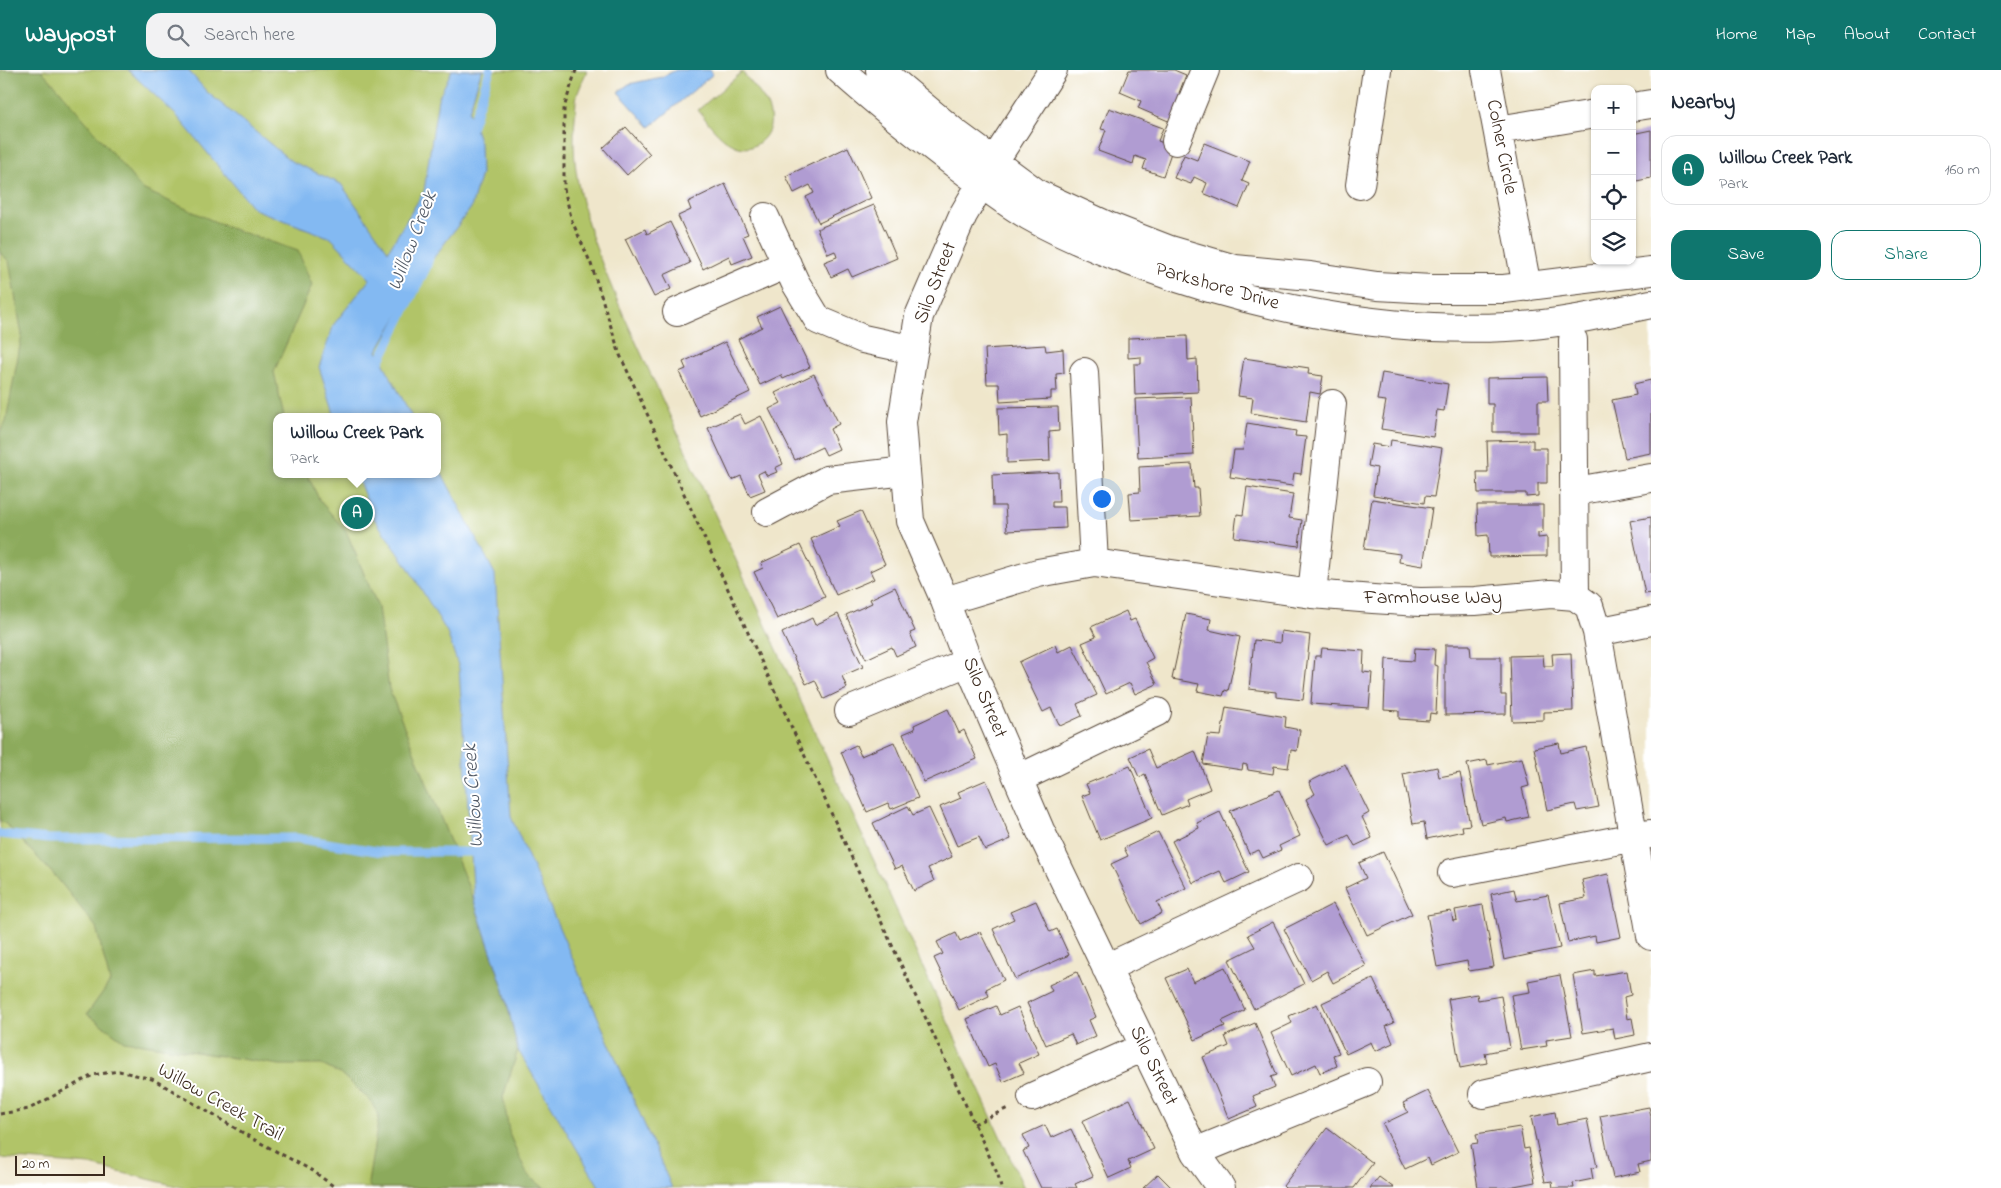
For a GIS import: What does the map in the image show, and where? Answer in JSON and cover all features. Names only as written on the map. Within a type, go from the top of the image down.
[{"type":"street","name":"Parkshore Drive","points":[[840,70],[884,108],[981,184],[1029,216],[1102,251],[1173,277],[1223,292],[1305,310],[1373,322],[1440,328],[1489,328],[1557,322],[1651,304]]},
{"type":"street","name":"Parkshore Drive","points":[[880,70],[954,132],[1038,194],[1108,226],[1170,250],[1235,269],[1386,286],[1495,289],[1651,272]]},
{"type":"street","name":"Silo Street","points":[[1053,70],[994,160],[963,215],[920,316],[902,422],[910,521],[1040,830],[1195,1152],[1221,1188]]},
{"type":"street","points":[[1176,141],[1205,70]]},
{"type":"street","points":[[1360,185],[1377,70]]},
{"type":"street","name":"Colner Circle","points":[[1486,70],[1527,287]]},
{"type":"street","points":[[1636,106],[1651,104]]},
{"type":"street","points":[[1498,130],[1591,115]]},
{"type":"street","points":[[765,217],[795,282],[818,320],[862,339],[914,350]]},
{"type":"street","points":[[677,312],[787,264]]},
{"type":"street","points":[[1573,340],[1576,491],[1575,596],[1589,606],[1597,632],[1642,836],[1651,936]]},
{"type":"street","points":[[1084,372],[1094,563]]},
{"type":"street","points":[[1312,594],[1332,404]]},
{"type":"street","points":[[767,512],[827,480],[906,471]]},
{"type":"street","points":[[1576,491],[1651,478]]},
{"type":"street","name":"Farmhouse Way","points":[[945,602],[1038,573],[1094,563],[1312,594],[1420,602],[1475,601],[1551,594],[1575,596]]},
{"type":"street","points":[[1597,632],[1651,620]]},
{"type":"street","points":[[849,711],[968,662]]},
{"type":"street","points":[[1018,779],[1157,712]]},
{"type":"street","points":[[1452,873],[1642,836]]},
{"type":"street","points":[[1106,968],[1299,878]]},
{"type":"street","points":[[1032,1097],[1144,1047]]},
{"type":"street","points":[[1483,1094],[1651,1057]]},
{"type":"street","points":[[1195,1152],[1366,1082]]},
{"type":"path","points":[[576,70],[564,108],[564,189],[572,221],[591,264],[620,355],[998,1175],[1001,1188]]},
{"type":"path","name":"Willow Creek Trail","points":[[0,1114],[29,1109],[93,1075],[119,1071],[152,1079],[255,1140],[313,1171],[336,1188]]},
{"type":"path","points":[[974,1124],[1032,1097]]},
{"type":"green space","points":[[0,70],[587,70],[576,100],[574,144],[576,169],[580,195],[587,220],[604,269],[1024,1188],[185,1188],[90,1165],[0,1158]]},
{"type":"green space","points":[[0,70],[41,70],[142,189],[227,227],[298,251],[312,285],[274,372],[283,413],[273,413],[273,478],[309,478],[320,501],[346,531],[378,607],[389,689],[474,901],[504,990],[518,1050],[503,1097],[510,1136],[527,1174],[544,1188],[371,1188],[368,1183],[379,1116],[370,1100],[342,1075],[322,1065],[280,1065],[124,1041],[87,1014],[110,982],[96,927],[57,878],[6,824],[0,821],[0,432],[6,421],[22,335],[9,261],[0,253]]},
{"type":"green space","points":[[742,72],[762,97],[771,117],[770,128],[765,137],[754,146],[744,148],[726,141],[698,110]]},
{"type":"water","points":[[128,70],[188,70],[207,92],[291,161],[341,184],[388,251],[424,191],[438,99],[452,70],[484,70],[481,72],[469,111],[480,143],[481,174],[471,208],[426,268],[377,351],[410,413],[334,413],[319,367],[334,324],[370,279],[331,238],[254,209],[177,116]]},
{"type":"water","points":[[676,70],[710,70],[713,74],[650,127],[618,92],[629,84],[662,77]]},
{"type":"water","points":[[441,472],[495,574],[511,817],[672,1188],[600,1188],[518,1050],[504,990],[474,901],[459,668],[447,632],[406,564],[373,517],[358,478],[441,478]]},
{"type":"building","points":[[1129,70],[1174,70],[1186,75],[1179,93],[1185,95],[1173,123],[1138,108],[1141,101],[1120,92]]},
{"type":"building","points":[[1109,108],[1163,128],[1158,141],[1173,147],[1163,176],[1143,169],[1146,160],[1135,156],[1133,164],[1098,151],[1106,130],[1101,129]]},
{"type":"building","points":[[626,127],[650,154],[627,175],[603,148]]},
{"type":"building","points":[[1651,130],[1651,178],[1636,181],[1636,175],[1636,133]]},
{"type":"building","points":[[1204,143],[1250,161],[1242,181],[1249,184],[1239,208],[1203,193],[1207,183],[1194,177],[1191,184],[1174,178],[1184,155],[1197,160]]},
{"type":"building","points":[[848,147],[871,198],[819,223],[806,197],[814,193],[810,185],[794,193],[786,176]]},
{"type":"building","points":[[725,184],[748,234],[743,236],[752,256],[732,264],[729,256],[703,269],[678,216],[691,210],[688,202]]},
{"type":"building","points":[[874,205],[897,258],[852,277],[848,269],[831,277],[824,262],[837,257],[835,251],[828,254],[817,229]]},
{"type":"building","points":[[670,222],[690,263],[664,275],[671,289],[654,297],[625,239],[645,229],[647,234]]},
{"type":"building","points":[[780,306],[810,367],[783,379],[781,375],[760,385],[738,339],[762,327],[757,317]]},
{"type":"building","points":[[1187,336],[1188,360],[1197,359],[1198,392],[1135,395],[1134,364],[1141,364],[1141,357],[1128,358],[1128,338]]},
{"type":"building","points":[[725,342],[750,392],[700,416],[679,372],[686,369],[683,362]]},
{"type":"building","points":[[1045,345],[1046,351],[1063,349],[1064,373],[1056,374],[1057,391],[1051,391],[1051,399],[1000,402],[999,384],[987,384],[985,349]]},
{"type":"building","points":[[1244,358],[1309,368],[1308,374],[1323,376],[1320,394],[1310,392],[1306,422],[1251,413],[1253,398],[1238,396]]},
{"type":"building","points":[[1382,373],[1448,384],[1444,411],[1437,410],[1433,437],[1381,429],[1386,401],[1377,400]]},
{"type":"building","points":[[814,374],[839,424],[830,429],[839,449],[826,455],[822,447],[795,460],[769,409],[781,403],[775,393]]},
{"type":"building","points":[[1547,377],[1548,401],[1538,401],[1538,432],[1493,432],[1493,404],[1487,404],[1487,378]]},
{"type":"building","points":[[1651,380],[1651,453],[1625,458],[1612,400],[1636,395],[1634,384]]},
{"type":"building","points":[[1191,397],[1194,455],[1138,458],[1135,399]]},
{"type":"building","points":[[1058,407],[1059,431],[1049,432],[1050,461],[1007,463],[1007,434],[999,435],[998,408]]},
{"type":"building","points":[[740,414],[745,424],[761,416],[783,464],[775,468],[777,472],[767,476],[764,471],[758,474],[765,490],[750,496],[741,476],[732,480],[708,428]]},
{"type":"building","points":[[1247,423],[1296,431],[1295,436],[1306,437],[1301,474],[1294,473],[1292,486],[1230,477],[1234,450],[1243,450]]},
{"type":"building","points":[[1391,440],[1442,448],[1434,497],[1425,496],[1424,503],[1373,495],[1377,468],[1368,466],[1372,444],[1390,447]]},
{"type":"building","points":[[1533,440],[1533,448],[1547,448],[1547,483],[1538,483],[1538,496],[1526,497],[1526,493],[1478,493],[1477,472],[1488,472],[1487,441]]},
{"type":"building","points":[[1192,464],[1194,488],[1198,488],[1200,516],[1131,520],[1129,493],[1140,492],[1139,467]]},
{"type":"building","points":[[1058,472],[1059,502],[1052,502],[1052,507],[1065,507],[1066,528],[1007,531],[1005,506],[993,506],[992,475]]},
{"type":"building","points":[[1247,487],[1293,494],[1289,518],[1302,520],[1299,546],[1234,537],[1237,514],[1243,515]]},
{"type":"building","points":[[1372,499],[1432,508],[1423,566],[1399,562],[1400,554],[1364,549]]},
{"type":"building","points":[[1477,505],[1543,505],[1543,532],[1538,533],[1538,538],[1547,537],[1547,556],[1489,557],[1488,535],[1478,536]]},
{"type":"building","points":[[861,511],[885,564],[870,571],[874,579],[836,595],[811,539],[840,526],[837,521]]},
{"type":"building","points":[[1651,517],[1651,593],[1645,594],[1630,521]]},
{"type":"building","points":[[800,545],[825,597],[777,619],[754,572],[763,568],[761,563]]},
{"type":"building","points":[[895,587],[915,631],[910,633],[916,647],[896,656],[892,647],[866,659],[846,615],[872,603],[870,599]]},
{"type":"building","points":[[1126,611],[1130,621],[1135,619],[1153,658],[1146,662],[1157,684],[1135,694],[1130,683],[1106,694],[1082,643],[1096,637],[1091,627]]},
{"type":"building","points":[[838,614],[863,667],[842,676],[847,688],[824,699],[815,680],[806,684],[782,633],[812,618],[815,625]]},
{"type":"building","points":[[1186,614],[1211,619],[1209,630],[1240,637],[1228,691],[1225,690],[1223,696],[1197,691],[1199,684],[1172,679]]},
{"type":"building","points":[[1281,631],[1310,635],[1303,700],[1276,697],[1276,692],[1249,689],[1254,640],[1280,643]]},
{"type":"building","points":[[1055,645],[1058,652],[1072,645],[1097,695],[1077,704],[1082,716],[1060,726],[1051,708],[1043,712],[1019,662]]},
{"type":"building","points":[[1445,645],[1470,645],[1471,657],[1501,657],[1501,695],[1506,695],[1506,714],[1445,715]]},
{"type":"building","points":[[1322,648],[1364,651],[1363,672],[1372,673],[1369,708],[1311,704],[1315,656],[1321,656]]},
{"type":"building","points":[[1415,648],[1435,649],[1434,665],[1438,666],[1436,714],[1430,713],[1429,721],[1399,719],[1399,711],[1384,710],[1386,659],[1414,661]]},
{"type":"building","points":[[1571,653],[1573,711],[1544,712],[1544,720],[1512,721],[1510,656],[1543,655],[1544,666],[1553,666],[1552,654]]},
{"type":"building","points":[[1226,707],[1286,717],[1285,727],[1300,730],[1297,751],[1291,750],[1288,768],[1274,766],[1273,774],[1248,770],[1247,765],[1243,764],[1242,770],[1203,764],[1208,735],[1221,736]]},
{"type":"building","points":[[948,709],[959,733],[964,730],[977,759],[924,782],[903,734],[915,729],[914,725]]},
{"type":"building","points":[[894,742],[918,798],[891,809],[888,803],[867,812],[841,752],[856,745],[861,756]]},
{"type":"building","points":[[1559,743],[1561,753],[1586,747],[1599,807],[1577,811],[1575,804],[1547,810],[1534,748]]},
{"type":"building","points":[[1148,749],[1156,768],[1195,751],[1210,789],[1186,799],[1188,804],[1162,815],[1145,774],[1139,777],[1130,757]]},
{"type":"building","points":[[1522,758],[1529,786],[1522,788],[1529,817],[1507,822],[1506,818],[1481,824],[1467,764],[1487,760],[1488,765]]},
{"type":"building","points":[[1345,764],[1369,813],[1362,817],[1372,838],[1355,846],[1349,835],[1329,845],[1306,799],[1315,794],[1309,782]]},
{"type":"building","points":[[1130,766],[1152,818],[1100,840],[1082,796],[1090,793],[1086,784]]},
{"type":"building","points":[[1437,767],[1439,777],[1460,773],[1470,825],[1462,826],[1463,831],[1427,839],[1424,822],[1413,824],[1403,774]]},
{"type":"building","points":[[986,780],[1011,839],[985,850],[979,837],[957,846],[940,807],[961,798],[958,792]]},
{"type":"building","points":[[1279,790],[1300,836],[1279,846],[1281,850],[1263,858],[1259,850],[1249,854],[1230,811]]},
{"type":"building","points":[[908,806],[913,815],[929,808],[952,857],[928,868],[934,881],[914,891],[902,866],[895,869],[873,823]]},
{"type":"building","points":[[1220,812],[1249,872],[1226,883],[1220,871],[1193,883],[1172,841],[1199,828],[1197,823]]},
{"type":"building","points":[[1158,832],[1186,888],[1157,902],[1162,913],[1141,924],[1111,864],[1128,856],[1124,848]]},
{"type":"building","points":[[1383,852],[1412,914],[1367,935],[1345,888],[1366,878],[1359,863]]},
{"type":"building","points":[[1608,874],[1621,937],[1596,942],[1595,936],[1568,942],[1560,903],[1586,898],[1582,880]]},
{"type":"building","points":[[1514,889],[1517,901],[1548,895],[1560,948],[1504,960],[1491,894]]},
{"type":"building","points":[[1036,901],[1050,932],[1057,929],[1069,955],[1015,979],[993,929],[1014,919],[1010,912]]},
{"type":"building","points":[[1333,904],[1366,966],[1333,983],[1327,971],[1311,980],[1284,929]]},
{"type":"building","points":[[1483,905],[1494,967],[1469,971],[1467,961],[1437,967],[1427,915],[1451,911],[1453,921],[1457,920],[1455,910]]},
{"type":"building","points":[[1273,922],[1304,984],[1254,1009],[1229,960],[1255,947],[1248,935]]},
{"type":"building","points":[[980,932],[1004,980],[986,989],[989,996],[959,1010],[934,958],[943,954],[937,942],[956,933],[960,941]]},
{"type":"building","points":[[1225,967],[1245,1010],[1222,1021],[1225,1026],[1195,1040],[1166,978],[1187,969],[1193,982]]},
{"type":"building","points":[[1595,971],[1595,976],[1627,971],[1631,995],[1624,997],[1627,1019],[1632,1018],[1635,1035],[1615,1039],[1613,1028],[1583,1033],[1573,975]]},
{"type":"building","points":[[1077,972],[1096,1017],[1089,1020],[1096,1036],[1076,1045],[1071,1034],[1046,1045],[1027,1003],[1052,991],[1049,985]]},
{"type":"building","points":[[1560,975],[1572,1036],[1546,1040],[1547,1046],[1521,1050],[1511,995],[1530,992],[1528,981]]},
{"type":"building","points":[[1373,979],[1394,1023],[1386,1026],[1393,1043],[1375,1051],[1371,1042],[1346,1054],[1322,1003]]},
{"type":"building","points":[[1477,994],[1478,1000],[1501,996],[1510,1048],[1485,1053],[1487,1063],[1460,1068],[1448,999]]},
{"type":"building","points":[[1317,1004],[1339,1053],[1333,1055],[1337,1066],[1320,1073],[1316,1064],[1291,1076],[1271,1033],[1292,1023],[1289,1016]]},
{"type":"building","points":[[996,1006],[1000,1015],[1018,1007],[1039,1054],[1019,1063],[1024,1073],[1003,1082],[995,1064],[988,1067],[967,1019]]},
{"type":"building","points":[[1255,1023],[1277,1075],[1271,1077],[1275,1087],[1253,1096],[1257,1107],[1229,1119],[1203,1057],[1229,1046],[1225,1036]]},
{"type":"building","points":[[1428,1091],[1458,1152],[1431,1165],[1428,1158],[1405,1169],[1383,1124],[1408,1112],[1403,1103]]},
{"type":"building","points":[[1130,1099],[1154,1149],[1128,1161],[1131,1168],[1109,1178],[1082,1121]]},
{"type":"building","points":[[1649,1107],[1651,1116],[1651,1161],[1638,1164],[1640,1172],[1613,1178],[1600,1116]]},
{"type":"building","points":[[1555,1112],[1557,1125],[1587,1119],[1597,1167],[1591,1168],[1593,1179],[1573,1183],[1574,1188],[1553,1188],[1552,1181],[1545,1182],[1531,1117]]},
{"type":"building","points":[[1045,1125],[1051,1138],[1071,1129],[1093,1176],[1075,1184],[1077,1188],[1041,1188],[1023,1151],[1029,1148],[1023,1135]]},
{"type":"building","points":[[1520,1127],[1524,1149],[1529,1148],[1535,1182],[1504,1188],[1478,1188],[1471,1144],[1478,1143],[1476,1134]]},
{"type":"building","points":[[1327,1128],[1373,1163],[1354,1188],[1285,1188],[1283,1186]]},
{"type":"building","points":[[1158,1174],[1172,1188],[1143,1188]]},
{"type":"building","points":[[1379,1177],[1394,1188],[1370,1188]]},
{"type":"waterway","name":"Willow Creek","points":[[469,134],[490,70]]},
{"type":"waterway","name":"Willow Creek","points":[[376,368],[426,268],[429,258]]},
{"type":"waterway","points":[[0,834],[49,839],[296,838],[382,852],[481,852]]},
{"type":"place","name":"Willow Creek Park","points":[[357,513]]}]
